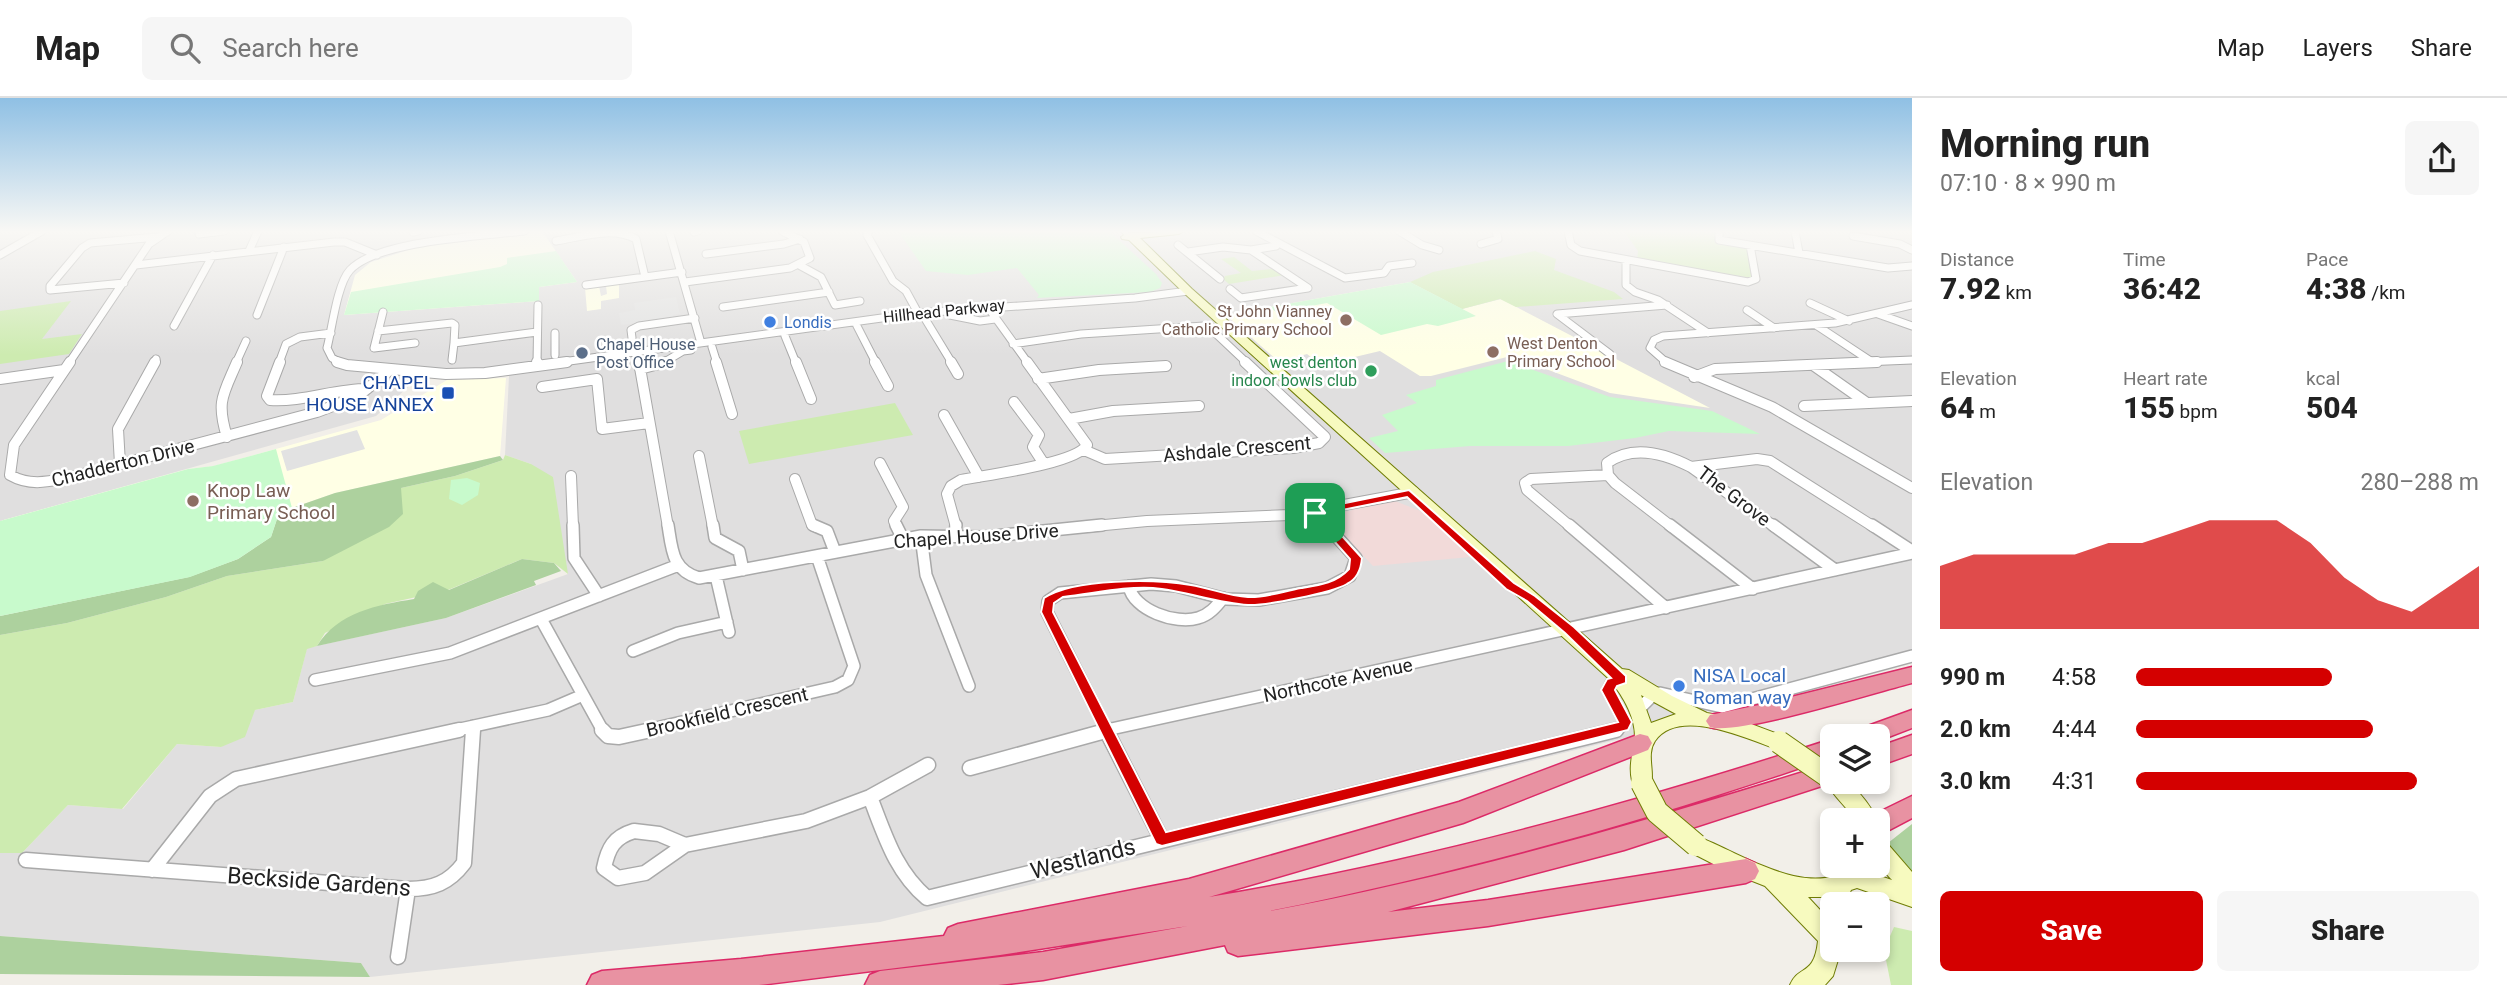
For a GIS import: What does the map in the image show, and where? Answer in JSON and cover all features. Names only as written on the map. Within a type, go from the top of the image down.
[{"type":"highway","points":[[1714,720],[1759,714],[1912,675]]},
{"type":"highway","points":[[1890,727],[1912,719]]},
{"type":"highway","points":[[827,963],[1189,891],[1463,812],[1642,741]]},
{"type":"highway","points":[[1890,752],[1912,744]]},
{"type":"highway","points":[[602,985],[1034,940],[1341,886],[1605,819],[1820,752]]},
{"type":"highway","points":[[1043,966],[1251,929],[1492,875],[1624,839],[1820,778]]},
{"type":"highway","points":[[1890,818],[1912,806]]},
{"type":"highway","points":[[880,985],[1488,914],[1746,871]]},
{"type":"street","points":[[61,272],[50,286],[50,290],[124,283]]},
{"type":"street","points":[[0,460],[11,457],[14,445],[131,272]]},
{"type":"street","points":[[174,326],[203,272]]},
{"type":"street","points":[[257,315],[275,272]]},
{"type":"street","points":[[349,272],[331,334],[300,337],[286,344],[267,396],[270,400],[288,401],[329,391],[367,389]]},
{"type":"street","points":[[644,272],[645,277]]},
{"type":"street","points":[[586,285],[679,272]]},
{"type":"street","points":[[682,272],[702,343]]},
{"type":"street","points":[[685,282],[749,272]]},
{"type":"street","points":[[813,272],[821,277],[835,305],[860,302]]},
{"type":"street","points":[[887,272],[893,281],[906,291],[958,374]]},
{"type":"street","points":[[1166,272],[1647,701],[1748,728],[1779,742],[1820,771]]},
{"type":"street","points":[[1212,272],[1220,279]]},
{"type":"street","points":[[1230,289],[1241,298],[1308,288],[1285,272]]},
{"type":"street","points":[[1337,272],[1345,278],[1384,272]]},
{"type":"street","points":[[1626,272],[1626,285],[1635,292],[1667,305],[1708,333]]},
{"type":"street","points":[[1695,272],[1748,282],[1756,279],[1755,272]]},
{"type":"street","name":"Hillhead Parkway","points":[[331,334],[327,348],[335,362],[390,370],[446,374],[485,373],[987,306],[1135,298],[1186,291]]},
{"type":"street","points":[[728,295],[728,306],[829,292]]},
{"type":"street","points":[[1810,303],[1849,321]]},
{"type":"street","points":[[537,366],[538,305]]},
{"type":"street","points":[[1610,354],[1557,314],[1667,305]]},
{"type":"street","points":[[1912,305],[1849,321],[1663,336],[1651,344],[1653,353],[1659,359],[1694,377],[1761,402],[1912,488]]},
{"type":"street","points":[[956,535],[956,521],[947,494],[951,486],[961,480],[1044,464],[1084,450],[1087,445],[987,306]]},
{"type":"street","points":[[1747,310],[1775,328]]},
{"type":"street","points":[[383,312],[374,348],[415,343]]},
{"type":"street","points":[[1878,313],[1912,326]]},
{"type":"street","points":[[640,369],[662,364],[683,352],[921,315],[946,315],[980,321],[995,319]]},
{"type":"street","points":[[632,338],[631,330],[639,326],[695,318]]},
{"type":"street","points":[[379,331],[455,319],[452,360]]},
{"type":"street","points":[[1816,325],[1872,362]]},
{"type":"street","points":[[857,326],[888,386]]},
{"type":"street","name":"Ashdale Crescent","points":[[1013,344],[1081,334],[1204,326],[1212,330],[1325,437],[1319,443],[1293,448],[1125,458],[1105,459],[1084,450]]},
{"type":"street","points":[[454,343],[537,332]]},
{"type":"street","points":[[555,333],[555,355]]},
{"type":"street","points":[[785,337],[811,399]]},
{"type":"street","points":[[227,437],[220,414],[220,402],[246,341]]},
{"type":"street","points":[[537,347],[555,345]]},
{"type":"street","points":[[712,347],[732,414]]},
{"type":"street","points":[[315,680],[450,653],[677,566],[637,353]]},
{"type":"street","points":[[120,464],[118,429],[156,359]]},
{"type":"street","points":[[1694,377],[1715,369],[1912,360]]},
{"type":"street","points":[[1813,365],[1867,402]]},
{"type":"street","points":[[1038,379],[1099,370],[1166,366]]},
{"type":"street","points":[[0,379],[64,370]]},
{"type":"street","name":"Chadderton Drive","points":[[11,457],[10,475],[28,483],[68,478],[341,405],[390,370]]},
{"type":"street","points":[[542,387],[597,379],[602,429],[649,423]]},
{"type":"street","points":[[1804,405],[1912,401]]},
{"type":"street","points":[[1014,402],[1039,435],[1032,447],[1044,464]]},
{"type":"street","points":[[1069,419],[1114,411],[1199,405]]},
{"type":"street","points":[[944,415],[979,477]]},
{"type":"street","points":[[1691,467],[1659,455],[1625,453],[1607,463],[1608,475],[1615,483],[1753,589]]},
{"type":"street","points":[[699,456],[715,538],[739,551],[743,570]]},
{"type":"street","name":"The Grove","points":[[1691,467],[1757,459],[1770,461],[1912,552]]},
{"type":"street","points":[[880,463],[903,507],[894,521],[903,539]]},
{"type":"street","name":"The Grove","points":[[1691,467],[1835,570]]},
{"type":"street","points":[[1608,475],[1531,480],[1525,483],[1527,490],[1666,608]]},
{"type":"street","points":[[1896,478],[1912,475]]},
{"type":"street","points":[[571,476],[574,558],[599,596]]},
{"type":"street","points":[[795,479],[811,525],[827,531],[835,552]]},
{"type":"street","name":"Chapel House Drive","points":[[677,566],[685,575],[699,578],[921,536],[984,537],[1160,520],[1315,513],[1411,493]]},
{"type":"street","points":[[1162,839],[1047,612],[1048,601],[1060,593],[1129,586],[1170,585],[1223,598],[1250,601],[1328,587],[1345,581],[1355,570],[1356,558],[1315,513]]},
{"type":"street","points":[[921,536],[926,575],[970,686]]},
{"type":"street","name":"Northcote Avenue","points":[[970,768],[1107,730],[1569,630],[1912,552]]},
{"type":"street","name":"Brookfield Crescent","points":[[541,618],[602,730],[608,736],[619,737],[845,684],[853,676],[854,666],[817,556]]},
{"type":"street","points":[[633,651],[678,633],[728,627],[716,576]]},
{"type":"street","points":[[1129,586],[1133,597],[1162,618],[1179,621],[1206,615],[1223,598]]},
{"type":"street","points":[[1647,701],[1665,693],[1705,705],[1722,707],[1912,656]]},
{"type":"street","name":"Westlands","points":[[870,797],[899,869],[910,885],[927,898],[1618,729],[1625,722],[1608,690],[1612,682],[1624,679]]},
{"type":"street","points":[[152,870],[210,796],[236,779],[548,710],[583,695]]},
{"type":"street","points":[[1647,701],[1642,741],[1637,754],[1642,783],[1657,812],[1696,845],[1746,871],[1772,880],[1812,887],[1847,878]]},
{"type":"street","points":[[1642,741],[1665,724],[1676,720],[1714,720]]},
{"type":"street","name":"Beckside Gardens","points":[[26,860],[427,890],[443,885],[458,873],[464,863],[473,726]]},
{"type":"street","points":[[685,845],[667,835],[639,830],[618,836],[605,853],[604,867],[618,878],[645,873],[685,845],[806,821],[870,797],[928,765]]},
{"type":"street","points":[[1848,794],[1859,808]]},
{"type":"street","points":[[1890,863],[1912,888]]},
{"type":"street","points":[[1840,892],[1853,878]]},
{"type":"street","points":[[1860,878],[1912,897]]},
{"type":"street","points":[[1772,880],[1820,926]]},
{"type":"street","points":[[398,957],[408,888]]},
{"type":"street","points":[[1802,985],[1821,974],[1828,962]]},
{"type":"shaded area","points":[[0,272],[1912,272],[1912,659],[1779,687],[1624,738],[880,922],[370,977],[361,963],[0,936],[0,853],[22,853],[68,805],[123,809],[177,744],[221,747],[255,710],[293,702],[307,648],[446,618],[568,574],[531,464],[505,455],[509,376],[418,378],[376,416],[0,521]]},
{"type":"shaded area","points":[[358,272],[570,272],[577,282],[539,287],[539,301],[344,315],[355,275]]},
{"type":"shaded area","points":[[1410,282],[1462,309],[1501,299],[1710,408],[1610,393],[1511,356],[1431,376],[1420,376],[1380,351],[1321,365],[1307,354],[1279,362],[1226,315]]},
{"type":"shaded area","points":[[619,284],[619,298],[601,301],[601,309],[587,311],[585,288],[599,286],[601,296],[607,294],[606,286]]},
{"type":"shaded area","points":[[676,297],[680,314],[673,315],[673,318],[621,325],[619,313],[635,310],[634,303]]},
{"type":"shaded area","points":[[506,378],[500,456],[335,493],[292,508],[277,519],[0,521],[381,420],[447,380]]},
{"type":"shaded area","points":[[357,430],[365,449],[287,471],[281,451]]},
{"type":"shaded area","points":[[1395,501],[1423,512],[1470,557],[1373,566],[1332,523],[1334,514]]},
{"type":"green space","points":[[468,272],[570,272],[577,282],[539,287],[539,301],[344,315],[351,292]]},
{"type":"green space","points":[[941,272],[986,272],[968,275]]},
{"type":"green space","points":[[1021,272],[1154,272],[1162,283],[1160,288],[1150,292],[1037,298],[1039,295]]},
{"type":"green space","points":[[1279,272],[1285,275],[1229,284],[1223,279],[1225,276]]},
{"type":"green space","points":[[1432,272],[1561,272],[1614,292],[1623,299],[1516,307],[1500,299],[1462,309],[1410,282]]},
{"type":"green space","points":[[1715,272],[1752,272],[1753,278]]},
{"type":"green space","points":[[1410,282],[1476,316],[1438,326],[1427,324],[1381,335],[1327,303],[1276,312],[1270,307]]},
{"type":"green space","points":[[71,301],[42,339],[82,334],[69,354],[0,364],[0,311]]},
{"type":"green space","points":[[1508,361],[1610,397],[1712,411],[1760,434],[1669,431],[1568,446],[1470,446],[1385,453],[1369,438],[1398,431],[1382,415],[1417,403],[1406,395],[1436,386],[1436,380]]},
{"type":"green space","points":[[895,403],[913,435],[749,464],[739,431]]},
{"type":"green space","name":"Knop Law Primary School","points":[[276,449],[292,508],[277,519],[271,537],[238,559],[190,577],[0,616],[0,521],[188,469],[213,466]]},
{"type":"green space","points":[[505,455],[531,464],[553,477],[568,574],[554,563],[522,559],[448,590],[385,604],[325,633],[317,646],[307,649],[293,702],[255,710],[245,737],[221,747],[177,744],[122,809],[68,805],[22,853],[0,853],[0,635],[67,623],[166,597],[227,576],[323,561],[401,488],[455,476],[503,460]]},
{"type":"green space","points":[[500,456],[503,460],[455,476],[401,488],[403,514],[389,527],[323,561],[227,576],[166,597],[67,623],[0,635],[0,616],[189,577],[238,559],[271,537],[277,519],[292,508],[335,493]]},
{"type":"green space","points":[[467,478],[480,483],[478,495],[462,505],[449,499],[451,480]]},
{"type":"green space","points":[[522,559],[554,563],[561,571],[534,581],[536,585],[446,618],[317,646],[336,625],[360,612],[414,599],[418,591],[433,582],[449,590]]},
{"type":"green space","points":[[1912,824],[1912,875],[1890,846],[1890,841]]},
{"type":"green space","points":[[1894,927],[1912,931],[1912,985],[1891,985],[1886,962],[1890,962],[1890,936]]},
{"type":"green space","points":[[0,936],[361,963],[370,977],[0,974]]},
{"type":"place","name":"St John Vianney Catholic Primary School","points":[[1346,320]]},
{"type":"place","name":"Londis","points":[[770,322]]},
{"type":"place","name":"West Denton Primary School","points":[[1493,352]]},
{"type":"place","name":"Chapel House Post Office","points":[[582,353]]},
{"type":"place","name":"west denton indoor bowls club","points":[[1371,371]]},
{"type":"place","name":"CHAPEL HOUSE ANNEX","points":[[448,393]]},
{"type":"place","name":"Knop Law Primary School","points":[[193,501]]},
{"type":"place","name":"NISA Local Roman way","points":[[1679,686]]},
{"type":"route","points":[[1409,493],[1510,586],[1531,598],[1622,680],[1612,682],[1608,690],[1625,722],[1623,726],[1588,737],[1162,839],[1047,612],[1048,601],[1060,593],[1150,584],[1194,589],[1223,598],[1250,601],[1328,587],[1345,581],[1355,570],[1356,558],[1315,513],[1409,493]]}]
